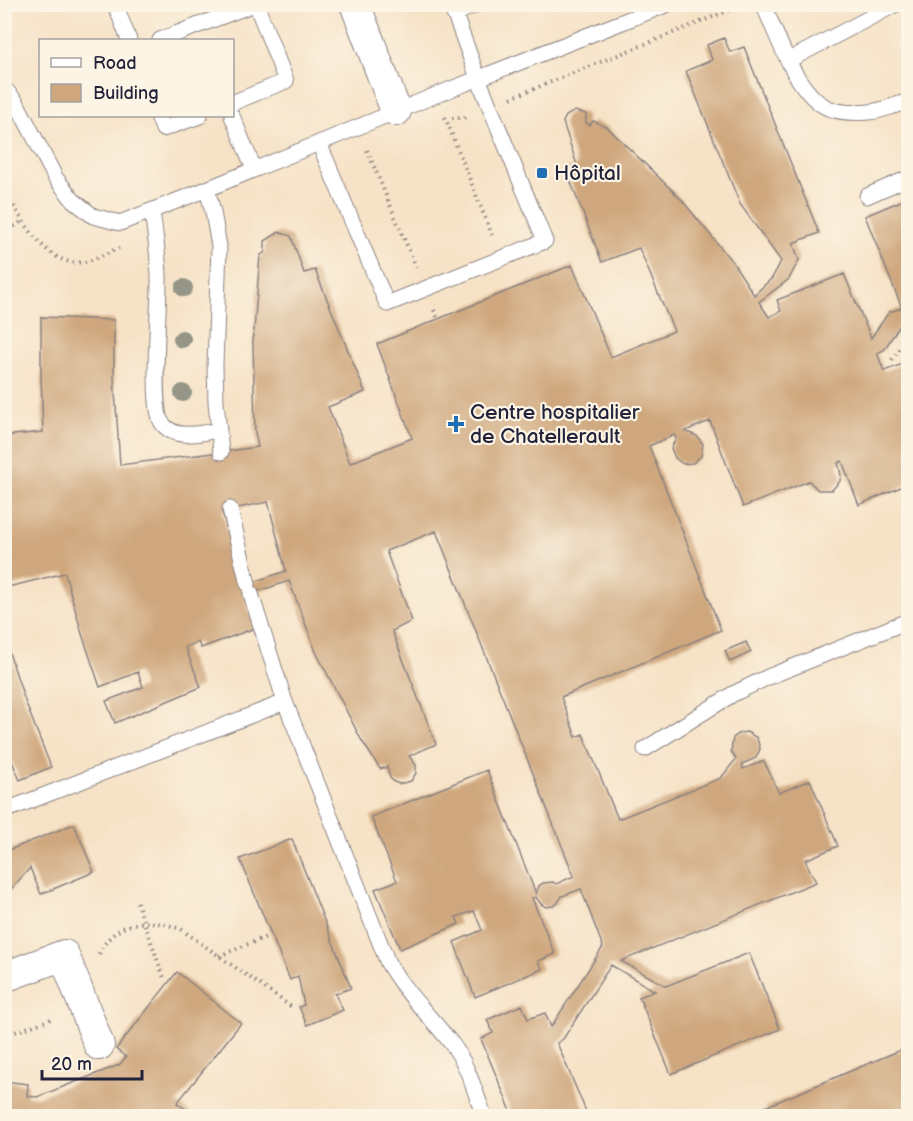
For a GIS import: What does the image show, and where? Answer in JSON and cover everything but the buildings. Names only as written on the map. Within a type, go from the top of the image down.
[{"type":"street","points":[[355,4],[396,111]]},
{"type":"street","points":[[4,977],[64,955],[99,1045]]},
{"type":"lane","points":[[115,4],[129,39]]},
{"type":"lane","points":[[163,39],[255,4],[286,81],[234,102]]},
{"type":"lane","points":[[319,143],[387,304],[545,241],[478,78],[453,9],[478,4]]},
{"type":"lane","points":[[4,88],[16,102],[55,177],[73,200],[93,216],[120,223],[668,4]]},
{"type":"lane","points":[[763,4],[796,75],[811,96],[827,108],[847,113],[870,112],[909,101]]},
{"type":"lane","points":[[789,60],[896,4]]},
{"type":"lane","points":[[158,117],[163,129],[197,117]]},
{"type":"lane","points":[[232,117],[254,169]]},
{"type":"lane","points":[[867,196],[909,178]]},
{"type":"lane","points":[[207,189],[219,246],[215,366],[221,452]]},
{"type":"lane","points":[[152,211],[159,277],[156,351],[158,407],[161,422],[172,432],[188,435],[218,430]]},
{"type":"lane","points":[[230,509],[241,560],[285,702],[388,963],[400,983],[453,1045],[464,1063],[484,1116]]},
{"type":"lane","points":[[645,749],[733,694],[768,677],[909,621]]},
{"type":"lane","points":[[4,811],[285,702]]},
{"type":"path","points":[[445,117],[463,118],[744,4]]},
{"type":"path","points":[[436,95],[502,258]]},
{"type":"path","points":[[357,127],[438,319]]},
{"type":"path","points":[[4,233],[24,220]]},
{"type":"path","points":[[892,360],[909,338]]},
{"type":"path","points":[[137,903],[165,981]]},
{"type":"path","points":[[98,957],[108,939],[118,931],[131,925],[157,921],[182,930],[293,1008]]},
{"type":"path","points":[[219,956],[266,938]]},
{"type":"path","points":[[4,1036],[84,1006]]},
{"type":"place","name":"Hôpital","points":[[542,173]]},
{"type":"place","name":"Centre hospitalier de Chatellerault","points":[[456,424]]}]
